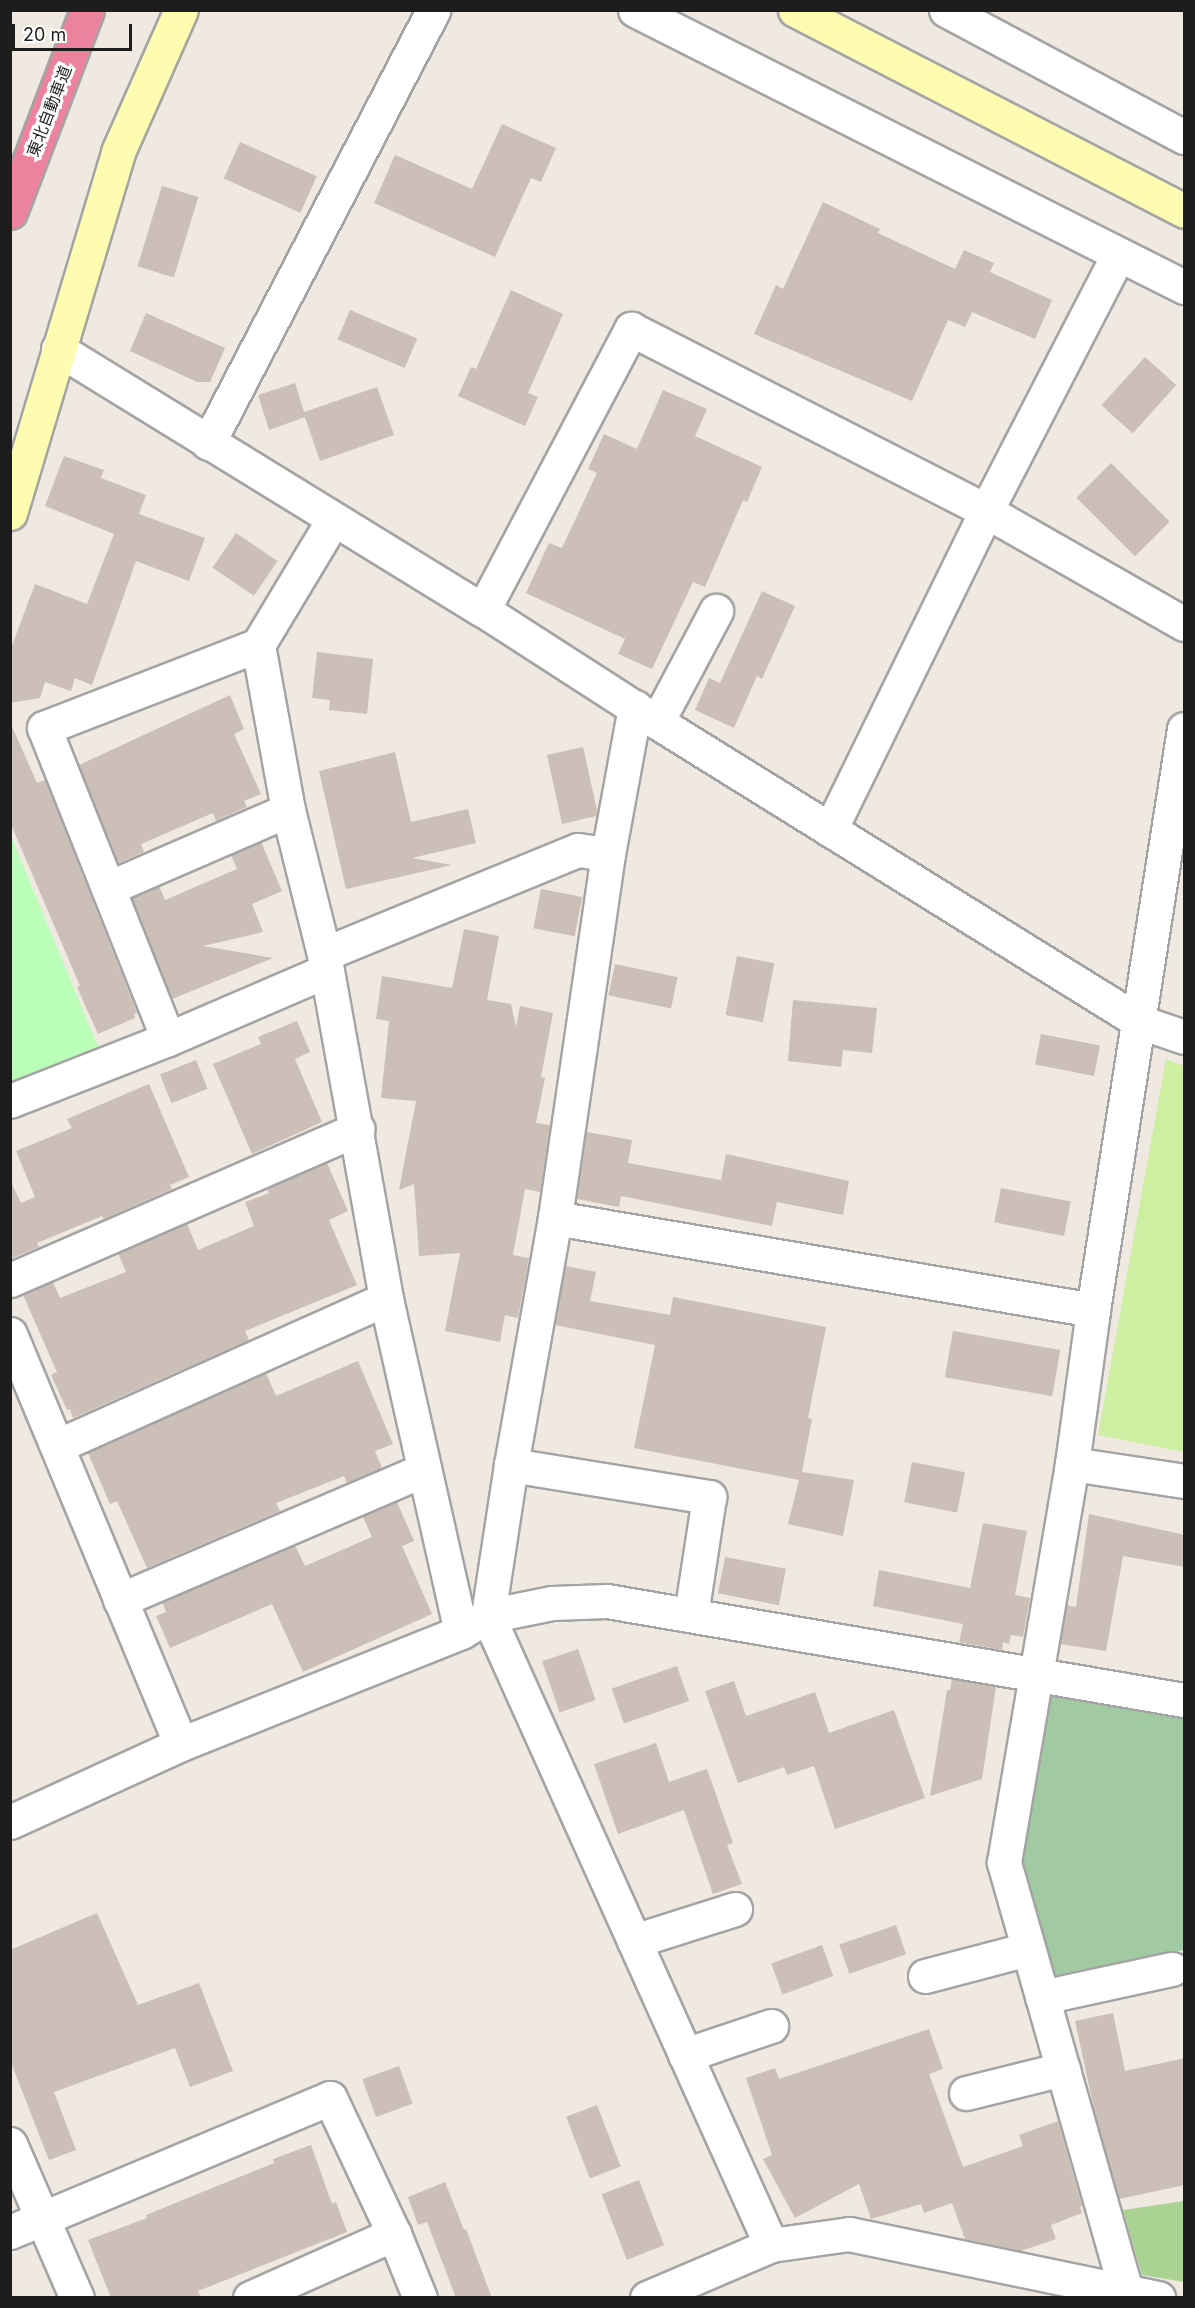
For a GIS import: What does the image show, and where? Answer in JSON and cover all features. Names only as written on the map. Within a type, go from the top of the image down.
[{"type":"highway","name":"東北自動車道","points":[[10,212],[87,10]]},
{"type":"street","points":[[10,513],[118,152],[181,10]]},
{"type":"street","points":[[208,443],[433,10]]},
{"type":"street","points":[[635,10],[1185,287]]},
{"type":"street","points":[[795,10],[1185,211]]},
{"type":"street","points":[[946,10],[1185,137]]},
{"type":"street","points":[[831,830],[986,511],[1118,255]]},
{"type":"street","points":[[483,610],[631,329],[986,511],[1185,624]]},
{"type":"street","points":[[58,349],[333,520],[483,610],[1140,1022],[1185,1037]]},
{"type":"street","points":[[168,1039],[44,728],[258,645],[333,520]]},
{"type":"street","points":[[716,611],[646,714],[608,854],[555,1218],[511,1465],[488,1616],[771,2245]]},
{"type":"street","points":[[258,645],[288,810],[325,962],[358,1129],[387,1299],[460,1632]]},
{"type":"street","points":[[1127,2295],[1004,1863],[1034,1674],[1072,1464],[1093,1310],[1185,729]]},
{"type":"street","points":[[108,888],[288,810]]},
{"type":"street","points":[[10,1101],[168,1039],[325,962],[578,850],[608,854]]},
{"type":"street","points":[[10,1280],[358,1129]]},
{"type":"street","points":[[555,1218],[1093,1310]]},
{"type":"street","points":[[57,1446],[387,1299]]},
{"type":"street","points":[[10,1334],[181,1744]]},
{"type":"street","points":[[1072,1464],[1185,1481]]},
{"type":"street","points":[[511,1465],[710,1497],[691,1614]]},
{"type":"street","points":[[120,1600],[424,1470]]},
{"type":"street","points":[[10,1822],[181,1744],[460,1632],[488,1616],[552,1604],[607,1601],[1185,1700]]},
{"type":"street","points":[[634,1941],[735,1909]]},
{"type":"street","points":[[925,1976],[1028,1949]]},
{"type":"street","points":[[1042,1997],[1172,1969]]},
{"type":"street","points":[[685,2055],[771,2026]]},
{"type":"street","points":[[966,2093],[1063,2069]]},
{"type":"street","points":[[10,2232],[330,2098],[394,2234],[420,2298]]},
{"type":"street","points":[[10,2144],[77,2298]]},
{"type":"street","points":[[250,2298],[394,2234]]},
{"type":"street","points":[[647,2298],[771,2245],[849,2234],[1127,2295],[1158,2298]]},
{"type":"green space","points":[[10,834],[99,1049],[10,1086]]},
{"type":"green space","points":[[1166,1059],[1184,1066],[1184,1452],[1098,1435]]},
{"type":"green space","points":[[1056,1692],[1184,1717],[1184,1950],[1051,1977],[1015,1864],[1038,1703]]},
{"type":"green space","points":[[1184,2201],[1184,2282],[1142,2275],[1123,2210]]},
{"type":"building","points":[[502,124],[556,148],[541,182],[531,178],[495,257],[374,203],[395,155],[472,189]]},
{"type":"building","points":[[240,142],[317,176],[300,213],[224,179]]},
{"type":"building","points":[[162,186],[198,197],[174,277],[137,266]]},
{"type":"building","points":[[823,202],[880,229],[878,233],[955,269],[964,250],[994,263],[990,272],[1052,300],[1035,339],[972,312],[965,327],[948,320],[912,401],[754,334],[776,285],[783,289]]},
{"type":"building","points":[[511,290],[563,314],[528,393],[538,397],[525,426],[458,396],[471,367],[476,369]]},
{"type":"building","points":[[350,310],[417,339],[405,368],[337,339]]},
{"type":"building","points":[[146,313],[225,348],[210,382],[197,382],[130,351]]},
{"type":"building","points":[[1145,357],[1176,385],[1133,433],[1102,405]]},
{"type":"building","points":[[295,383],[304,412],[377,387],[394,435],[320,461],[305,417],[269,430],[258,395]]},
{"type":"building","points":[[663,390],[707,409],[695,436],[762,467],[747,502],[743,500],[705,587],[693,582],[652,669],[618,654],[625,639],[526,593],[549,543],[562,548],[597,473],[588,469],[604,434],[637,449]]},
{"type":"building","points":[[64,456],[104,470],[101,478],[146,495],[139,514],[205,538],[189,581],[136,561],[92,685],[75,678],[71,691],[45,682],[40,698],[10,703],[10,651],[35,584],[87,604],[114,534],[45,506]]},
{"type":"building","points":[[1111,463],[1170,522],[1135,556],[1076,498]]},
{"type":"building","points":[[236,533],[277,561],[254,596],[213,568]]},
{"type":"building","points":[[762,591],[795,606],[762,679],[757,676],[734,728],[695,710],[709,678],[720,683]]},
{"type":"building","points":[[317,652],[373,659],[367,714],[329,710],[330,700],[312,698]]},
{"type":"building","points":[[230,695],[244,729],[234,734],[261,794],[244,801],[247,807],[216,821],[213,813],[141,844],[144,852],[118,863],[79,765]]},
{"type":"building","points":[[10,722],[37,783],[45,780],[137,1013],[134,1014],[135,1018],[98,1034],[10,822]]},
{"type":"building","points":[[583,747],[597,810],[596,816],[562,824],[547,755]]},
{"type":"building","points":[[395,752],[411,822],[468,809],[476,843],[412,858],[452,865],[346,889],[319,771]]},
{"type":"building","points":[[261,842],[282,891],[252,904],[263,932],[203,946],[273,958],[172,999],[132,898],[159,886],[165,900],[237,869],[231,855]]},
{"type":"building","points":[[541,889],[582,897],[575,936],[533,928]]},
{"type":"building","points":[[464,929],[499,936],[487,1000],[511,1004],[516,1027],[520,1006],[553,1013],[541,1077],[545,1078],[536,1123],[550,1125],[540,1192],[525,1189],[513,1255],[529,1258],[518,1318],[505,1315],[500,1342],[445,1331],[460,1253],[419,1256],[414,1184],[399,1190],[416,1101],[381,1098],[389,1021],[376,1019],[382,976],[452,988]]},
{"type":"building","points":[[737,956],[774,963],[763,1022],[726,1015]]},
{"type":"building","points":[[615,964],[678,977],[671,1009],[608,995]]},
{"type":"building","points":[[793,1000],[877,1008],[872,1053],[843,1050],[841,1067],[788,1061]]},
{"type":"building","points":[[297,1021],[310,1052],[295,1059],[322,1122],[252,1154],[213,1064],[261,1044],[258,1037]]},
{"type":"building","points":[[1041,1034],[1100,1045],[1094,1076],[1035,1064]]},
{"type":"building","points":[[196,1060],[208,1089],[171,1103],[160,1075]]},
{"type":"building","points":[[149,1084],[189,1177],[170,1185],[172,1189],[104,1219],[102,1216],[37,1243],[39,1247],[10,1259],[10,1180],[21,1203],[35,1197],[16,1151],[72,1128],[67,1119]]},
{"type":"building","points":[[587,1132],[632,1140],[628,1163],[721,1180],[726,1154],[849,1181],[843,1215],[777,1202],[772,1226],[621,1196],[619,1207],[577,1199]]},
{"type":"building","points":[[327,1163],[348,1211],[329,1220],[357,1285],[245,1331],[249,1340],[73,1418],[51,1375],[57,1372],[23,1295],[53,1282],[60,1298],[126,1272],[118,1253],[187,1224],[198,1250],[254,1226],[245,1202],[269,1193],[267,1189]]},
{"type":"building","points":[[1001,1188],[1071,1202],[1064,1236],[994,1222]]},
{"type":"building","points":[[566,1266],[596,1272],[590,1301],[670,1315],[673,1297],[826,1327],[808,1418],[812,1419],[802,1472],[854,1480],[843,1536],[788,1524],[799,1480],[634,1448],[655,1345],[555,1325]]},
{"type":"building","points":[[953,1331],[1060,1350],[1052,1396],[945,1377]]},
{"type":"building","points":[[358,1361],[393,1444],[375,1451],[382,1468],[347,1483],[344,1476],[276,1503],[280,1511],[147,1568],[117,1501],[110,1504],[88,1453],[266,1373],[276,1396]]},
{"type":"building","points":[[912,1462],[965,1472],[957,1513],[904,1502]]},
{"type":"building","points":[[397,1502],[414,1541],[402,1546],[432,1614],[303,1672],[272,1604],[170,1648],[156,1616],[166,1612],[162,1602],[295,1545],[305,1566],[372,1537],[363,1517]]},
{"type":"building","points":[[1089,1514],[1185,1535],[1185,1567],[1123,1556],[1106,1651],[1060,1644],[1067,1605],[1076,1607]]},
{"type":"building","points":[[983,1523],[1027,1531],[1015,1595],[1030,1598],[1023,1637],[1011,1635],[1009,1644],[1003,1642],[1002,1650],[959,1642],[963,1624],[873,1606],[879,1570],[970,1588]]},
{"type":"building","points":[[725,1557],[786,1569],[779,1605],[718,1593]]},
{"type":"building","points":[[578,1649],[596,1700],[560,1712],[542,1661]]},
{"type":"building","points":[[677,1666],[689,1701],[624,1723],[612,1688]]},
{"type":"building","points":[[952,1679],[996,1687],[982,1779],[930,1796],[947,1690],[950,1690]]},
{"type":"building","points":[[734,1681],[746,1716],[815,1692],[829,1733],[894,1710],[925,1798],[835,1829],[814,1766],[787,1775],[784,1767],[738,1783],[705,1691]]},
{"type":"building","points":[[656,1743],[669,1782],[707,1769],[733,1843],[727,1845],[742,1884],[713,1894],[684,1810],[618,1834],[594,1764]]},
{"type":"building","points":[[97,1913],[138,2005],[199,1983],[233,2071],[190,2087],[175,2048],[54,2092],[76,2150],[49,2160],[10,2060],[10,1950]]},
{"type":"building","points":[[896,1925],[906,1954],[849,1974],[839,1945]]},
{"type":"building","points":[[822,1945],[833,1976],[783,1994],[771,1963]]},
{"type":"building","points":[[1113,2013],[1125,2071],[1185,2058],[1185,2185],[1119,2199],[1094,2109],[1075,2021]]},
{"type":"building","points":[[929,2029],[943,2069],[929,2074],[963,2167],[1023,2146],[1019,2135],[1058,2121],[1082,2213],[1051,2225],[1056,2239],[1021,2251],[965,2239],[952,2203],[924,2213],[921,2204],[871,2219],[859,2184],[795,2218],[763,2159],[772,2155],[746,2078],[775,2068],[779,2079]]},
{"type":"building","points":[[399,2066],[413,2104],[376,2117],[362,2079]]},
{"type":"building","points":[[597,2105],[621,2167],[590,2178],[566,2117]]},
{"type":"building","points":[[311,2145],[332,2204],[336,2202],[347,2232],[198,2291],[201,2298],[111,2298],[88,2240],[147,2218],[146,2215],[274,2163],[273,2159]]},
{"type":"building","points":[[639,2180],[664,2245],[627,2260],[602,2194]]},
{"type":"building","points":[[445,2182],[464,2230],[466,2229],[492,2298],[456,2298],[427,2222],[418,2225],[408,2197]]}]
